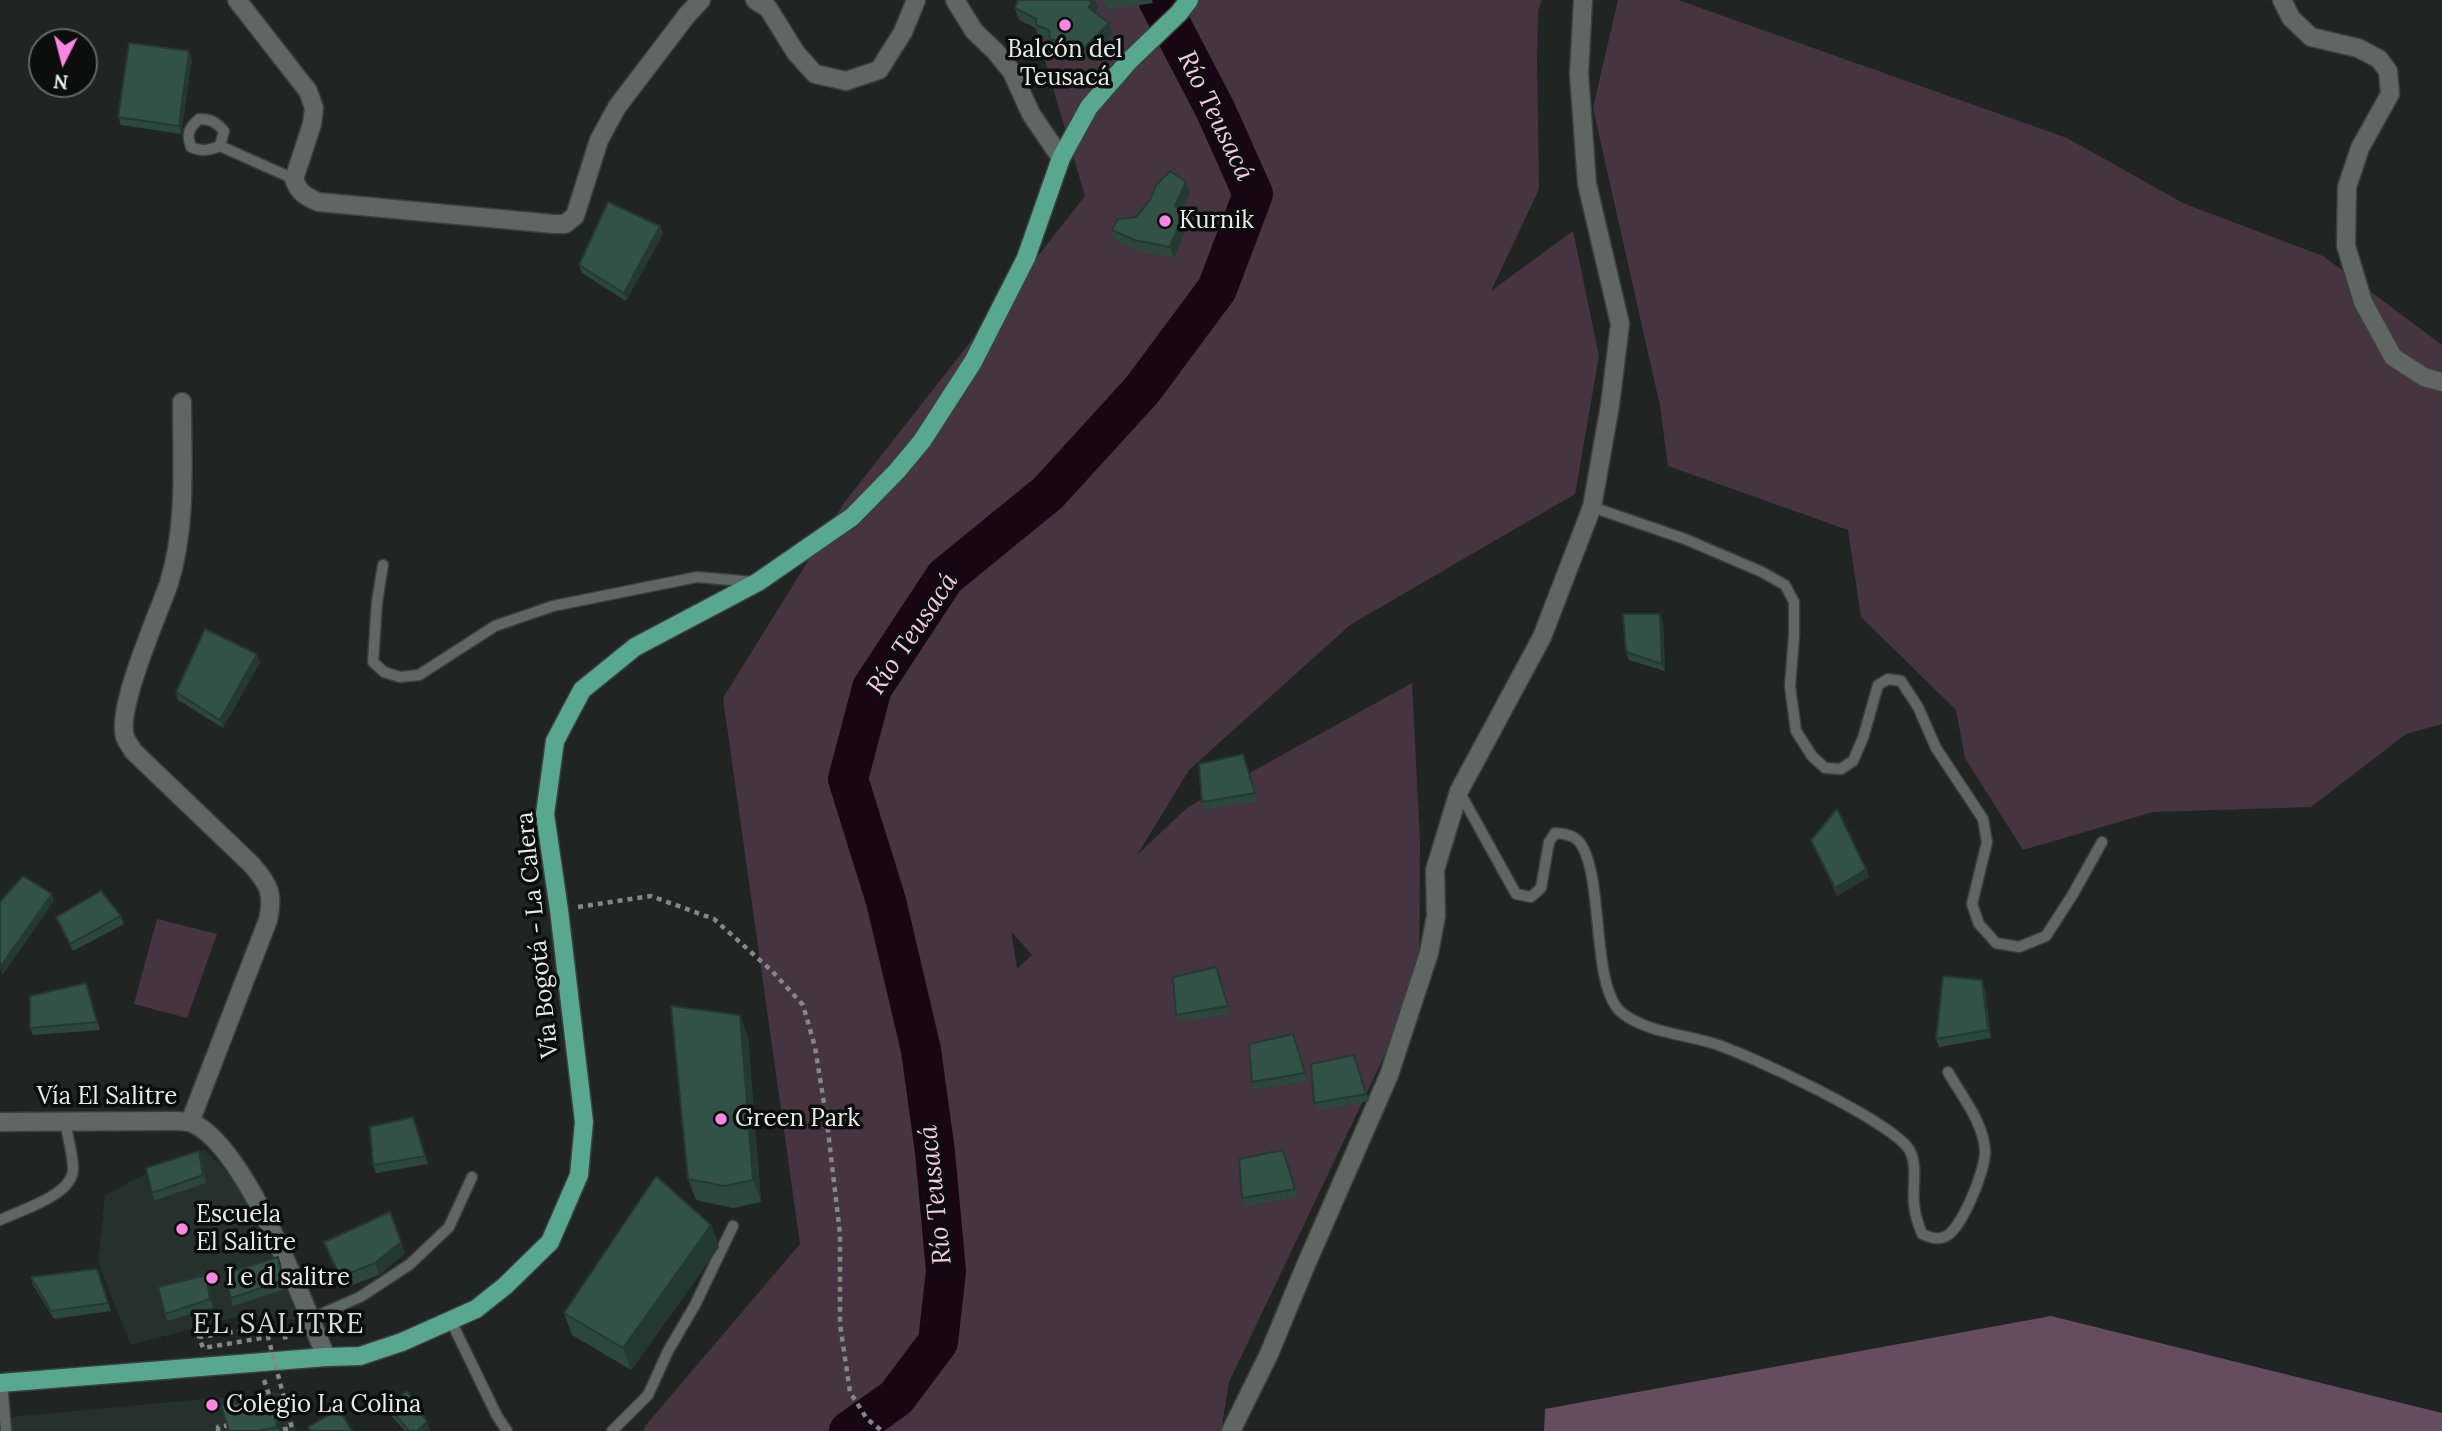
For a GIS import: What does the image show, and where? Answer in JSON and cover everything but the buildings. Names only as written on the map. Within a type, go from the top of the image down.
[{"type":"main road","name":"Vía Bogotá - La Calera","points":[[1,1382],[360,1356],[402,1342],[476,1309],[505,1286],[550,1242],[579,1175],[584,1122],[545,814],[555,741],[582,690],[635,647],[758,582],[852,517],[897,471],[922,441],[973,362],[1026,258],[1061,158],[1089,107],[1129,61],[1184,7]]},
{"type":"street","points":[[237,0],[308,91],[314,108],[312,124],[294,179],[300,192],[318,202],[565,224],[575,216],[599,140],[617,107],[701,0]]},
{"type":"street","points":[[755,0],[768,8],[796,53],[815,74],[846,81],[879,70],[903,32],[916,0]]},
{"type":"street","points":[[955,0],[974,31],[1012,72],[1031,114],[1061,158]]},
{"type":"street","points":[[1231,1431],[1269,1354],[1389,1074],[1429,953],[1436,916],[1435,870],[1459,791],[1542,637],[1592,507],[1611,405],[1620,324],[1587,184],[1578,74],[1583,0]]},
{"type":"street","points":[[2282,0],[2291,18],[2311,37],[2358,48],[2379,59],[2388,71],[2390,94],[2360,148],[2347,187],[2346,246],[2363,302],[2393,358],[2424,377],[2442,382]]},
{"type":"street","points":[[182,402],[178,547],[169,583],[126,709],[124,736],[133,751],[252,865],[267,883],[272,901],[268,920],[190,1122]]},
{"type":"street","name":"Vía El Salitre","points":[[0,1122],[190,1122],[204,1130],[242,1176],[280,1247],[326,1357]]},
{"type":"lane","points":[[220,146],[294,179]]},
{"type":"lane","points":[[1592,507],[1685,539],[1762,572],[1785,586],[1794,602],[1790,686],[1796,731],[1812,756],[1825,768],[1841,769],[1853,761],[1863,738],[1878,685],[1888,678],[1901,681],[1919,707],[1936,748],[1983,819],[1987,842],[1972,904],[1979,925],[1996,943],[2020,947],[2046,936],[2102,842]]},
{"type":"lane","points":[[383,565],[377,602],[373,662],[384,672],[400,677],[419,675],[495,626],[553,606],[697,577],[758,582]]},
{"type":"lane","points":[[1459,791],[1516,894],[1531,897],[1541,888],[1549,842],[1555,833],[1570,834],[1582,845],[1594,891],[1598,936],[1608,991],[1615,1008],[1630,1020],[1714,1044],[1782,1073],[1865,1115],[1898,1138],[1910,1151],[1914,1166],[1913,1203],[1917,1222],[1922,1234],[1933,1238],[1945,1237],[1956,1229],[1976,1188],[1985,1152],[1981,1131],[1948,1072]]},
{"type":"lane","points":[[0,1220],[61,1192],[70,1183],[73,1170],[65,1120]]},
{"type":"lane","points":[[310,1319],[360,1297],[409,1265],[449,1227],[472,1177]]},
{"type":"lane","points":[[612,1431],[648,1395],[733,1226]]},
{"type":"lane","points":[[451,1321],[497,1416],[507,1431]]},
{"type":"lane","points":[[1,1382],[6,1431]]},
{"type":"path","points":[[559,910],[651,896],[714,919],[772,971],[803,1005],[815,1047],[827,1122],[839,1234],[840,1324],[850,1392],[867,1419],[882,1431]]},
{"type":"path","points":[[273,1431],[292,1428],[268,1337],[203,1348],[199,1337],[279,1325]]},
{"type":"path","points":[[257,1362],[277,1418],[265,1420]]},
{"type":"path","points":[[218,1431],[218,1427],[242,1423]]},
{"type":"shaded area","points":[[1027,0],[1542,0],[1538,11],[1537,62],[1539,189],[1491,291],[1573,231],[1599,356],[1575,494],[1350,625],[1189,770],[1137,855],[1188,807],[1412,683],[1420,843],[1419,983],[1229,1382],[1221,1431],[643,1431],[800,1244],[723,698],[844,503],[1085,196]],"holes":[[[1011,931],[1032,955],[1017,968]]]},
{"type":"shaded area","points":[[1618,0],[1678,0],[2067,138],[2185,204],[2323,256],[2442,345],[2442,724],[2406,734],[2311,807],[2153,812],[2023,850],[1965,758],[1956,710],[1861,617],[1848,530],[1668,466],[1660,406],[1593,108]]},
{"type":"shaded area","points":[[157,919],[217,934],[187,1018],[134,1004]]},
{"type":"shaded area","name":"Escuela El Salitre","points":[[204,1149],[245,1192],[308,1321],[248,1314],[131,1345],[98,1262],[105,1196],[131,1181]]},
{"type":"shaded area","points":[[2051,1316],[2442,1413],[2442,1431],[1544,1431],[1545,1409]]},
{"type":"shaded area","name":"Colegio La Colina","points":[[279,1392],[297,1431],[0,1431],[0,1418]]},
{"type":"waterway","name":"Río Teusacá","points":[[849,1431],[896,1398],[938,1342],[946,1271],[935,1152],[921,1050],[886,901],[848,779],[872,688],[945,577],[1048,493],[1142,390],[1217,289],[1253,194],[1215,109],[1158,0]]},
{"type":"place","name":"Balcón del Teusacá","points":[[1065,25]]},
{"type":"place","name":"Kurnik","points":[[1165,221]]},
{"type":"place","name":"Green Park","points":[[721,1119]]},
{"type":"place","name":"Escuela El Salitre","points":[[182,1229]]},
{"type":"place","name":"I e d salitre","points":[[212,1278]]},
{"type":"place","name":"Colegio La Colina","points":[[212,1405]]},
{"type":"district","name":"EL SALITRE","points":[[279,1325]]}]
